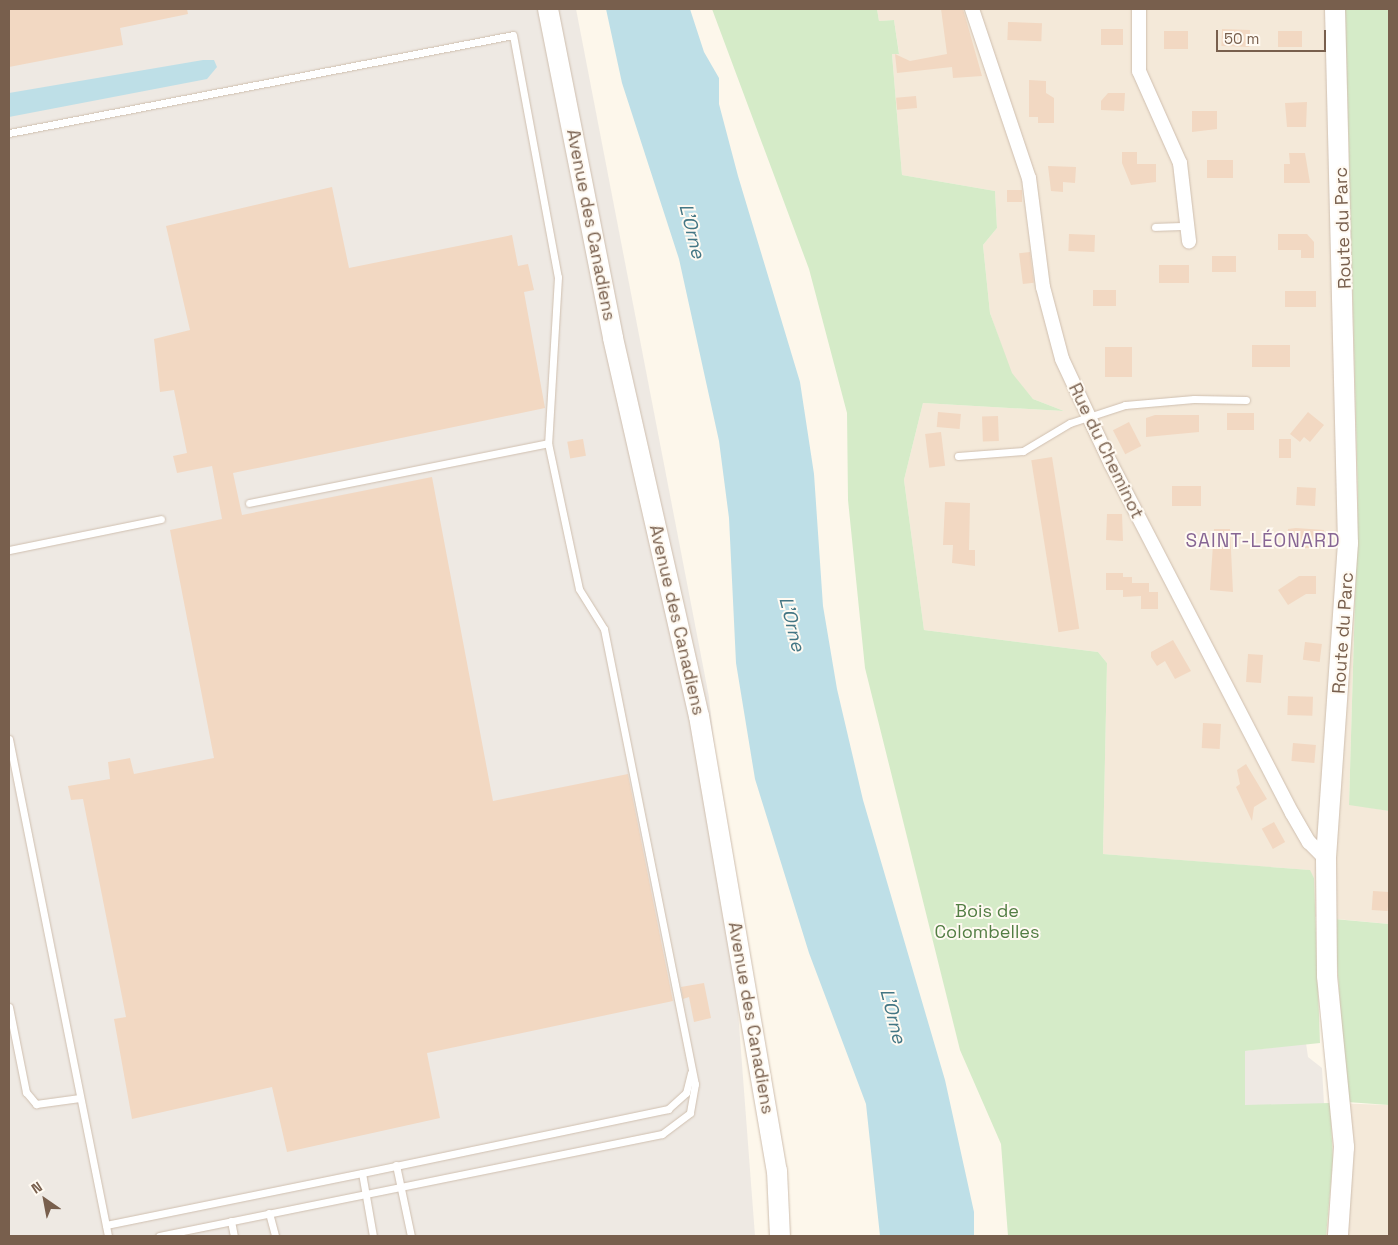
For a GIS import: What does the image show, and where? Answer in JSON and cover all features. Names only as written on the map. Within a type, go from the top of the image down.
[{"type":"street","name":"Avenue des Canadiens","points":[[548,9],[613,338],[698,716],[777,1171],[780,1236]]},
{"type":"street","name":"Rue du Cheminot","points":[[972,9],[1029,178],[1043,287],[1053,334],[1089,414],[1292,813],[1309,842],[1326,859]]},
{"type":"street","points":[[1140,9],[1139,71],[1180,163],[1189,241]]},
{"type":"street","name":"Route du Parc","points":[[1335,9],[1348,543],[1326,859],[1327,976],[1344,1147],[1338,1236]]},
{"type":"lane","points":[[9,133],[513,35],[558,277],[548,443],[579,589],[604,629],[692,1068],[695,1094],[690,1113],[662,1134],[159,1236]]},
{"type":"lane","points":[[1155,227],[1186,226]]},
{"type":"lane","points":[[958,456],[1023,451],[1089,414],[1125,405],[1194,399],[1246,400]]},
{"type":"lane","points":[[249,504],[548,443]]},
{"type":"lane","points":[[9,550],[161,519]]},
{"type":"lane","points":[[9,739],[108,1236]]},
{"type":"lane","points":[[9,1007],[26,1092],[36,1104],[80,1098]]},
{"type":"lane","points":[[106,1225],[668,1109],[686,1093],[692,1068]]},
{"type":"lane","points":[[396,1165],[411,1236]]},
{"type":"lane","points":[[362,1173],[372,1236]]},
{"type":"lane","points":[[269,1213],[275,1236]]},
{"type":"lane","points":[[231,1221],[234,1236]]},
{"type":"shaded area","points":[[9,9],[576,9],[709,697],[726,853],[755,1236],[9,1236]]},
{"type":"shaded area","points":[[877,9],[1345,9],[1358,496],[1349,804],[1389,811],[1389,924],[1315,917],[1314,878],[1309,870],[1103,854],[1107,663],[1098,652],[924,630],[904,480],[923,403],[1064,411],[1033,399],[1011,373],[990,313],[983,245],[997,228],[995,191],[902,175],[892,54],[899,53],[894,20],[879,21]]},
{"type":"shaded area","points":[[1306,1043],[1308,1057],[1322,1068],[1324,1104],[1245,1106],[1245,1051]]},
{"type":"shaded area","points":[[1330,1103],[1389,1105],[1389,1236],[1326,1236],[1333,1160]]},
{"type":"green space","name":"Bois de Colombelles","points":[[712,9],[877,9],[879,21],[894,20],[899,54],[892,54],[902,175],[995,191],[997,228],[983,245],[990,313],[1012,373],[1033,399],[1064,411],[923,403],[904,480],[924,630],[1098,652],[1107,663],[1103,854],[1310,870],[1314,878],[1320,1043],[1245,1051],[1245,1105],[1330,1103],[1333,1160],[1326,1236],[1008,1236],[1001,1144],[960,1050],[865,668],[848,500],[847,413],[809,269]]},
{"type":"green space","points":[[1345,9],[1389,9],[1389,811],[1349,805],[1358,496]]},
{"type":"green space","points":[[1334,919],[1389,924],[1389,1105],[1347,1102]]},
{"type":"water","name":"L'Orne","points":[[606,9],[690,9],[704,52],[719,78],[719,104],[738,176],[800,382],[814,474],[823,606],[837,689],[863,800],[945,1080],[974,1212],[974,1236],[880,1236],[866,1104],[809,953],[755,779],[736,663],[729,518],[719,441],[679,259],[622,83]]},
{"type":"water","points":[[203,60],[214,60],[217,67],[207,79],[9,117],[9,93]]},
{"type":"building","points":[[9,9],[187,9],[188,14],[120,28],[123,45],[9,67]]},
{"type":"building","points":[[941,9],[963,9],[982,76],[953,78],[952,67],[897,73],[895,54],[910,61],[947,54]]},
{"type":"building","points":[[1008,22],[1042,23],[1041,41],[1007,40]]},
{"type":"building","points":[[1101,29],[1123,29],[1123,45],[1101,45]]},
{"type":"building","points":[[1222,29],[1250,30],[1249,47],[1221,46]]},
{"type":"building","points":[[1164,31],[1188,31],[1188,49],[1164,49]]},
{"type":"building","points":[[1278,31],[1302,31],[1302,47],[1278,47]]},
{"type":"building","points":[[1029,80],[1046,81],[1046,93],[1054,98],[1054,123],[1038,123],[1038,117],[1029,117]]},
{"type":"building","points":[[1108,93],[1125,93],[1124,111],[1101,110],[1101,101]]},
{"type":"building","points":[[916,96],[917,108],[897,110],[896,98]]},
{"type":"building","points":[[1307,102],[1306,127],[1287,127],[1285,103]]},
{"type":"building","points":[[1192,111],[1217,111],[1217,129],[1192,132]]},
{"type":"building","points":[[1122,152],[1137,152],[1137,164],[1156,164],[1156,182],[1131,185],[1122,163]]},
{"type":"building","points":[[1289,153],[1305,153],[1310,183],[1284,183],[1284,164],[1290,164]]},
{"type":"building","points":[[1207,160],[1233,160],[1233,178],[1207,178]]},
{"type":"building","points":[[1048,166],[1076,167],[1075,183],[1063,182],[1063,192],[1051,191]]},
{"type":"building","points":[[332,187],[349,268],[512,235],[518,266],[528,264],[534,290],[524,292],[545,408],[233,473],[242,515],[432,477],[493,801],[628,774],[673,1001],[427,1053],[440,1118],[287,1152],[272,1087],[132,1119],[114,1019],[126,1017],[83,799],[71,800],[68,786],[110,779],[108,762],[130,758],[134,774],[214,758],[170,530],[222,519],[212,466],[177,473],[173,456],[187,453],[174,390],[160,392],[154,339],[190,330],[166,226]]},
{"type":"building","points":[[1007,190],[1022,190],[1022,202],[1007,202]]},
{"type":"building","points":[[1069,234],[1095,235],[1094,252],[1068,251]]},
{"type":"building","points":[[1278,234],[1307,234],[1314,242],[1314,258],[1301,258],[1301,250],[1278,250]]},
{"type":"building","points":[[1030,252],[1034,283],[1023,284],[1019,253]]},
{"type":"building","points":[[1212,256],[1236,256],[1236,272],[1212,272]]},
{"type":"building","points":[[1159,265],[1189,265],[1189,283],[1159,283]]},
{"type":"building","points":[[1093,290],[1116,290],[1116,306],[1093,306]]},
{"type":"building","points":[[1285,291],[1316,291],[1316,307],[1285,307]]},
{"type":"building","points":[[1252,345],[1290,345],[1290,367],[1252,367]]},
{"type":"building","points":[[1105,347],[1132,347],[1132,377],[1105,377]]},
{"type":"building","points":[[938,412],[961,414],[960,429],[937,427]]},
{"type":"building","points":[[1308,412],[1324,425],[1310,442],[1304,437],[1300,442],[1290,434]]},
{"type":"building","points":[[1227,413],[1254,413],[1254,430],[1227,430]]},
{"type":"building","points":[[1155,415],[1199,415],[1199,432],[1146,437],[1146,418]]},
{"type":"building","points":[[998,416],[999,441],[983,442],[982,417]]},
{"type":"building","points":[[1129,422],[1141,446],[1125,454],[1113,430]]},
{"type":"building","points":[[941,432],[945,466],[929,468],[925,434]]},
{"type":"building","points":[[583,439],[586,456],[570,459],[567,442]]},
{"type":"building","points":[[1279,439],[1291,439],[1291,458],[1279,458]]},
{"type":"building","points":[[1052,457],[1079,629],[1058,632],[1031,460]]},
{"type":"building","points":[[1172,486],[1201,486],[1201,506],[1172,506]]},
{"type":"building","points":[[1297,487],[1316,488],[1315,506],[1296,505]]},
{"type":"building","points":[[945,502],[970,503],[969,550],[975,550],[975,566],[952,563],[953,545],[943,545]]},
{"type":"building","points":[[1107,514],[1122,514],[1123,541],[1106,540]]},
{"type":"building","points":[[1214,529],[1230,529],[1233,592],[1210,590]]},
{"type":"building","points":[[1288,529],[1324,530],[1323,541],[1313,541],[1313,548],[1296,548],[1296,541],[1287,540]]},
{"type":"building","points":[[1106,573],[1123,573],[1123,577],[1132,577],[1132,583],[1149,583],[1149,592],[1158,592],[1158,609],[1141,609],[1141,596],[1123,597],[1123,590],[1106,590]]},
{"type":"building","points":[[1299,576],[1316,576],[1316,594],[1306,594],[1288,605],[1278,590]]},
{"type":"building","points":[[1173,640],[1191,671],[1175,679],[1165,661],[1157,666],[1151,657],[1151,652]]},
{"type":"building","points":[[1305,642],[1322,644],[1320,662],[1303,660]]},
{"type":"building","points":[[1248,654],[1263,655],[1261,683],[1246,682]]},
{"type":"building","points":[[1288,696],[1313,697],[1312,716],[1287,715]]},
{"type":"building","points":[[1203,723],[1221,724],[1220,749],[1202,748]]},
{"type":"building","points":[[1293,743],[1316,745],[1314,763],[1291,761]]},
{"type":"building","points":[[1246,764],[1267,799],[1254,807],[1252,821],[1236,787],[1240,784],[1237,770]]},
{"type":"building","points":[[1274,822],[1285,842],[1273,849],[1262,829]]},
{"type":"building","points":[[1373,891],[1389,892],[1388,911],[1372,910]]},
{"type":"building","points":[[704,983],[711,1018],[694,1022],[689,997],[683,999],[681,987]]},
{"type":"district","name":"SAINT-LÉONARD","points":[[1263,541]]}]
